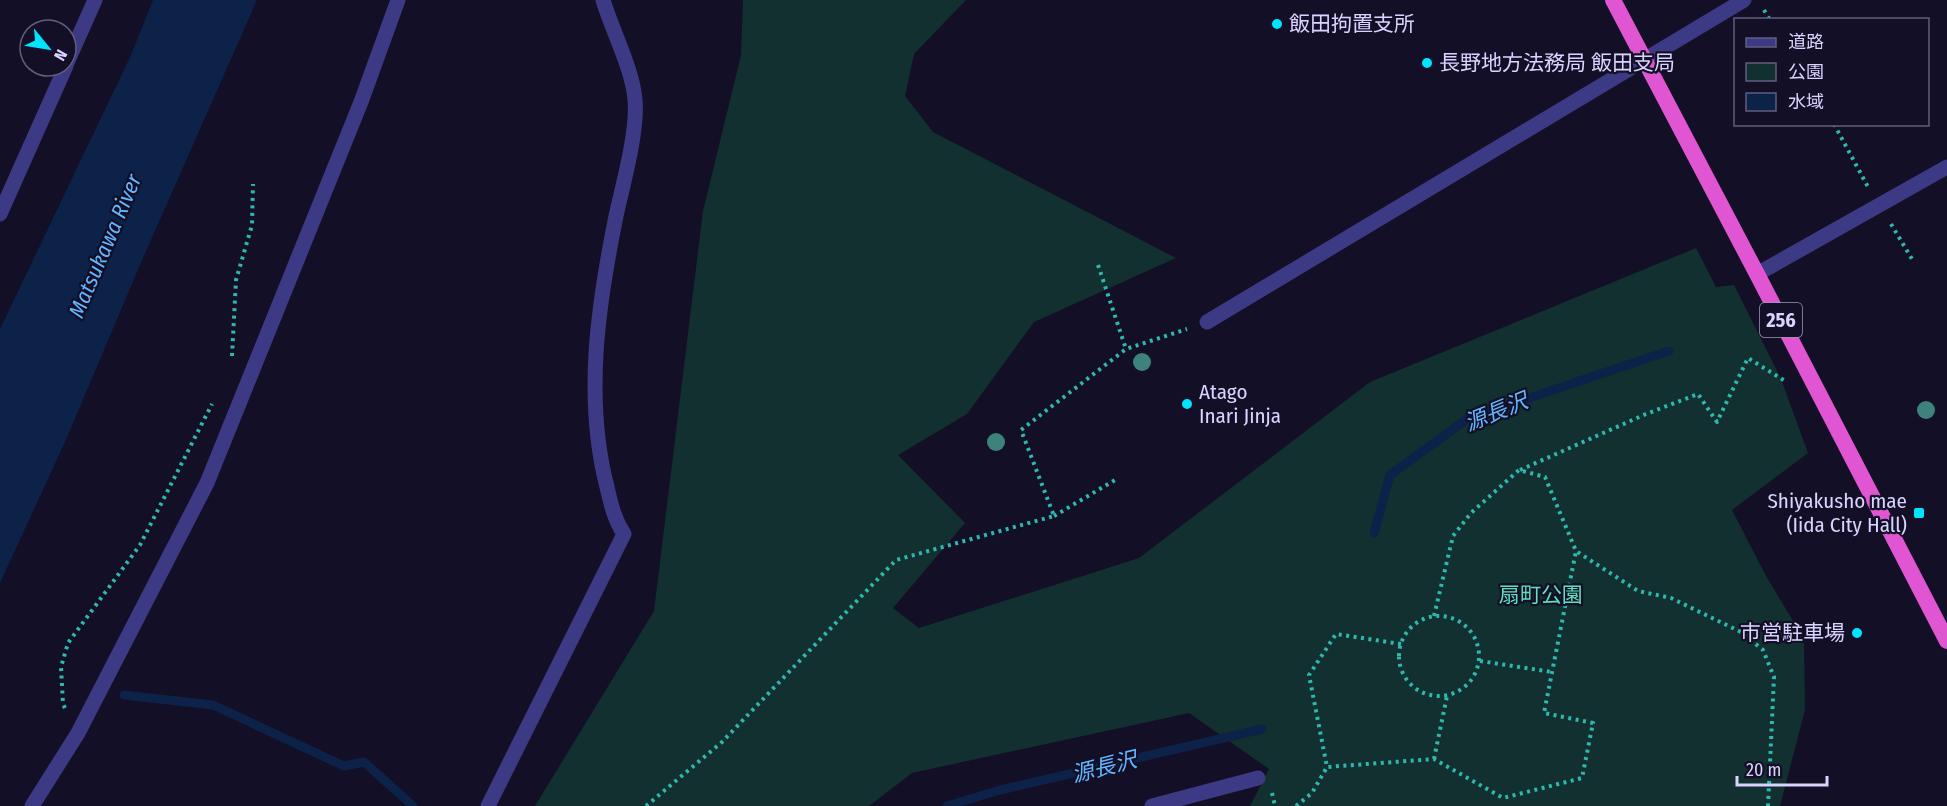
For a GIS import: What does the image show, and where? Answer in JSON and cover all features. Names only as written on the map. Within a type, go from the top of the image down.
[{"type":"highway","name":"256","points":[[1613,0],[1947,641]]},
{"type":"street","points":[[78,38],[95,0]]},
{"type":"street","points":[[32,806],[78,733],[207,483],[361,102],[398,0]]},
{"type":"street","points":[[488,806],[624,534],[616,521],[600,461],[594,403],[597,332],[612,237],[634,126],[635,99],[603,0]]},
{"type":"street","points":[[1206,322],[1744,0]]},
{"type":"street","points":[[0,214],[60,78]]},
{"type":"street","points":[[1757,274],[1947,166]]},
{"type":"street","points":[[1152,806],[1258,778]]},
{"type":"path","points":[[1835,126],[1878,206]]},
{"type":"path","points":[[231,366],[236,280],[252,225],[252,184]]},
{"type":"path","points":[[1894,228],[1912,259]]},
{"type":"path","points":[[1098,265],[1126,349]]},
{"type":"path","points":[[1054,516],[1021,430],[1126,349],[1206,322]]},
{"type":"path","points":[[1434,616],[1453,536],[1471,513],[1519,471],[1646,414],[1698,394],[1717,422],[1748,358],[1781,379]]},
{"type":"path","points":[[78,733],[63,704],[61,667],[68,643],[140,545],[215,398]]},
{"type":"path","points":[[1519,471],[1545,477],[1576,550],[1638,591],[1671,598],[1741,632],[1763,650],[1774,677],[1768,806]]},
{"type":"path","points":[[646,806],[722,742],[896,560],[1054,516],[1115,480]]},
{"type":"path","points":[[1327,767],[1434,759],[1503,798],[1582,778],[1593,723],[1544,713],[1576,550]]},
{"type":"path","points":[[1434,616],[1452,619],[1468,628],[1475,637],[1479,649],[1480,661],[1469,684],[1459,692],[1447,696],[1433,696],[1420,692],[1409,684],[1402,671],[1399,658],[1401,644],[1406,633],[1423,619],[1434,616]]},
{"type":"path","points":[[1296,806],[1312,793],[1327,767],[1309,675],[1336,634],[1401,644]]},
{"type":"path","points":[[1480,661],[1552,672]]},
{"type":"path","points":[[1434,759],[1447,696]]},
{"type":"green space","name":"扇町公園","points":[[743,0],[966,0],[914,54],[905,96],[933,132],[1176,258],[1034,322],[967,414],[898,455],[965,523],[893,608],[919,628],[1139,558],[1370,382],[1696,248],[1716,287],[1734,285],[1781,379],[1808,453],[1732,510],[1766,576],[1804,639],[1805,710],[1780,806],[1250,806],[1269,769],[1189,713],[912,773],[869,806],[535,806],[654,611],[703,211],[741,55]]},
{"type":"water","name":"Matsukawa River","points":[[153,0],[257,0],[65,442],[0,583],[0,329],[131,55]]},
{"type":"waterway","name":"源長沢","points":[[1374,533],[1390,475],[1467,419],[1669,351]]},
{"type":"waterway","points":[[124,695],[213,705],[344,766],[364,762],[413,806]]},
{"type":"waterway","name":"源長沢","points":[[947,806],[1000,790],[1262,729]]},
{"type":"place","name":"飯田拘置支所","points":[[1277,24]]},
{"type":"place","name":"長野地方法務局 飯田支局","points":[[1427,63]]},
{"type":"place","name":"Atago Inari Jinja","points":[[1187,404]]},
{"type":"place","name":"Shiyakusho mae (Iida City Hall)","points":[[1919,513]]},
{"type":"place","name":"市営駐車場","points":[[1857,633]]}]
